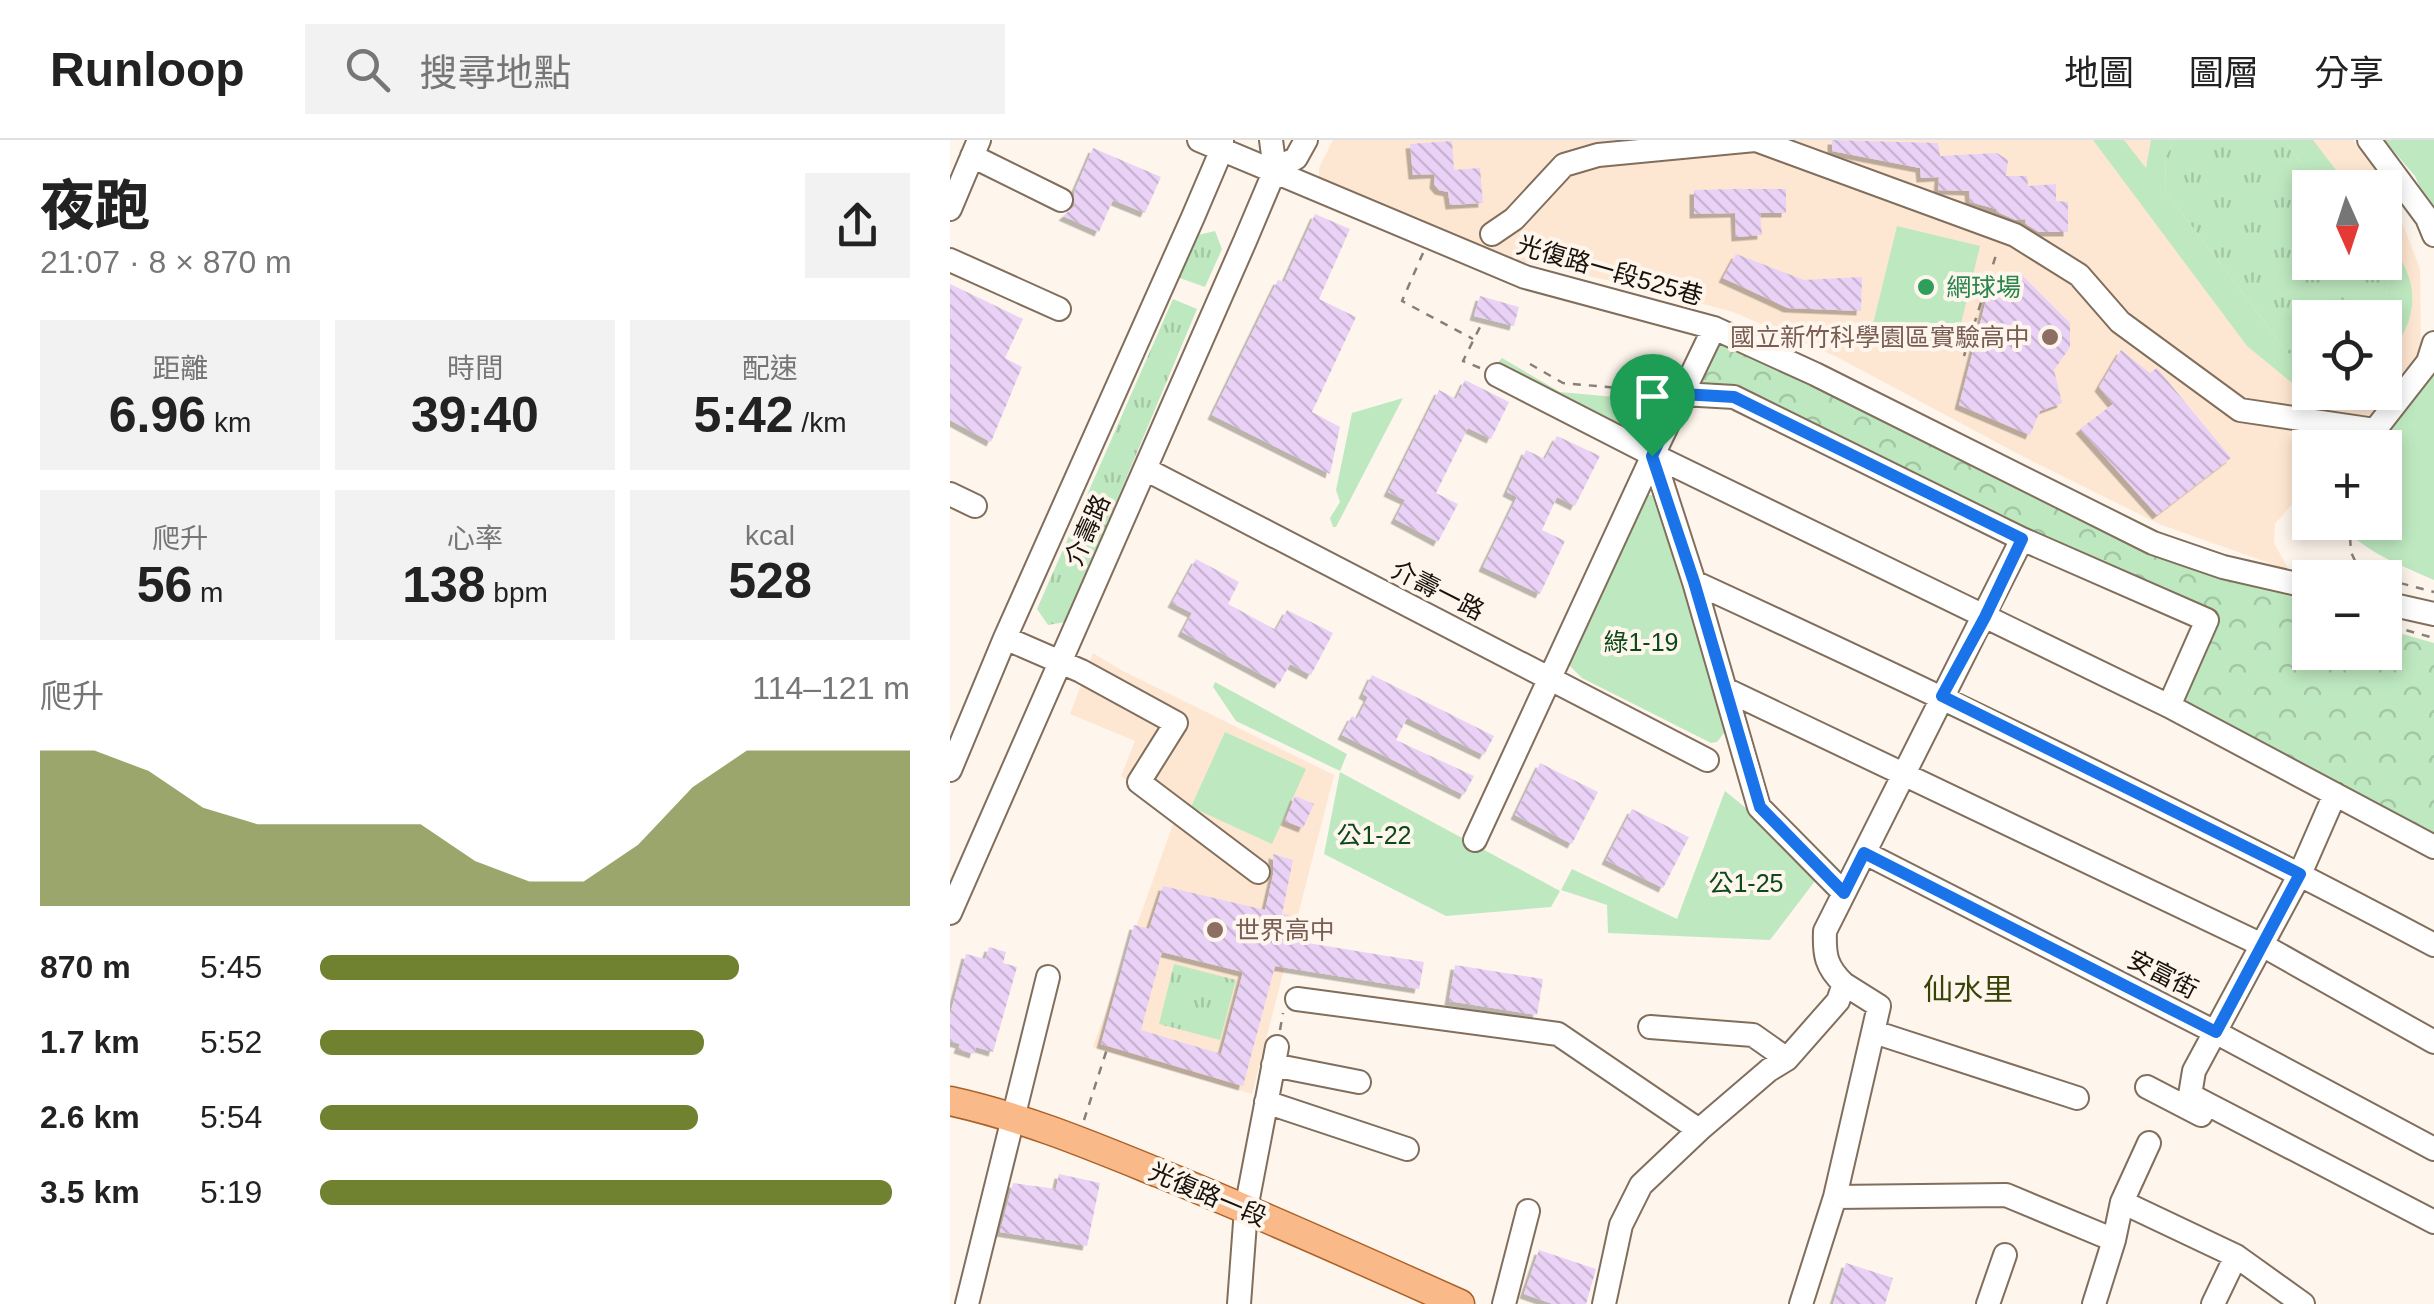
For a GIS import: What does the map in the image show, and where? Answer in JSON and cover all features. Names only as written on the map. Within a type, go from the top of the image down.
[{"type":"main road","name":"光復路一段","points":[[950,1101],[1014,1116],[1078,1140],[1460,1304]]},
{"type":"street","name":"光復路一段525巷","points":[[1199,140],[1227,143],[1275,170],[1525,278],[1714,328],[1815,374],[2153,543],[2223,567],[2292,583]]},
{"type":"street","points":[[1270,140],[1275,170]]},
{"type":"street","name":"介壽路","points":[[950,913],[1275,170],[1296,158],[1306,140]]},
{"type":"street","points":[[1492,234],[1514,218],[1564,166],[1598,147],[1756,140],[2003,231],[2079,275],[2120,322],[2240,410],[2375,430],[2428,362],[2434,343]]},
{"type":"street","points":[[2369,140],[2427,218],[2434,235]]},
{"type":"street","name":"介壽路","points":[[950,770],[1005,638],[1227,143]]},
{"type":"street","points":[[950,209],[976,148],[1061,200]]},
{"type":"street","points":[[950,260],[1059,309]]},
{"type":"street","points":[[1475,840],[1714,328]]},
{"type":"street","points":[[1497,375],[1652,456],[2170,706],[2434,847]]},
{"type":"street","points":[[1682,394],[1734,397],[2022,539],[2208,620],[2170,706]]},
{"type":"street","points":[[1652,456],[1694,582],[1760,807],[1844,893]]},
{"type":"street","name":"介壽一路","points":[[1144,469],[1707,760]]},
{"type":"street","points":[[950,494],[976,506]]},
{"type":"street","points":[[1801,1304],[1836,1197],[1879,1006],[1830,971],[1824,954],[1825,931],[2022,539]]},
{"type":"street","points":[[1694,582],[1942,696],[2434,945]]},
{"type":"street","points":[[2402,607],[2434,614]]},
{"type":"street","points":[[1005,638],[1176,723],[1139,782],[1258,872]]},
{"type":"street","points":[[1726,690],[2262,945],[2434,1042]]},
{"type":"street","points":[[1738,732],[1746,719],[1768,709]]},
{"type":"street","points":[[2335,794],[2300,874],[2194,1071],[2190,1095],[2434,1224]]},
{"type":"street","name":"安富街","points":[[1864,853],[2216,1032],[2434,1149]]},
{"type":"street","points":[[968,1304],[1048,977]]},
{"type":"street","points":[[1604,1304],[1622,1225],[1641,1185],[1768,1070],[1787,1059],[1838,1002],[1844,984]]},
{"type":"street","points":[[1297,998],[1558,1034],[1699,1130]]},
{"type":"street","points":[[1650,1027],[1752,1035],[1787,1059]]},
{"type":"street","points":[[1874,1032],[2077,1098]]},
{"type":"street","points":[[1239,1304],[1246,1209],[1275,1056],[1359,1082]]},
{"type":"street","points":[[2147,1087],[2381,1207],[2434,1224]]},
{"type":"street","points":[[1266,1102],[1407,1149]]},
{"type":"street","points":[[2094,1304],[2122,1202],[2149,1144]]},
{"type":"street","points":[[1836,1197],[2006,1196],[2114,1240]]},
{"type":"street","points":[[2122,1202],[2236,1256],[2303,1304]]},
{"type":"street","points":[[1504,1304],[1528,1211]]},
{"type":"street","points":[[1988,1304],[2005,1255]]},
{"type":"street","points":[[2213,1304],[2236,1256]]},
{"type":"path","points":[[1964,356],[2003,231]]},
{"type":"path","points":[[1430,238],[1402,301],[1473,339]]},
{"type":"path","points":[[1480,324],[1463,360],[1497,375]]},
{"type":"path","points":[[1530,364],[1563,383],[1682,394]]},
{"type":"path","points":[[2402,583],[2434,592]]},
{"type":"path","points":[[2402,629],[2434,638]]},
{"type":"path","points":[[1078,1140],[1107,1049]]},
{"type":"shaded area","name":"國立新竹科學園區實驗高中","points":[[1333,140],[2353,140],[2376,170],[2292,170],[2292,280],[2402,280],[2402,222],[2420,269],[2421,359],[2402,406],[2402,300],[2292,300],[2292,410],[2400,410],[2392,430],[2292,430],[2292,504],[2275,524],[2274,543],[2289,570],[2159,524],[1837,357],[1733,312],[1506,258],[1319,180],[1319,168]]},
{"type":"shaded area","name":"世界高中","points":[[1093,653],[1334,775],[1252,1094],[1093,1047],[1177,813],[1121,776],[1135,741],[1070,714]]},
{"type":"green space","points":[[2093,140],[2124,140],[2146,168],[2151,140],[2175,140],[2166,156],[2165,191],[2292,355],[2292,382],[2247,346]]},
{"type":"green space","points":[[2175,140],[2284,140],[2306,170],[2292,170],[2292,280],[2387,280],[2385,300],[2292,300],[2292,355],[2289,354],[2165,191],[2166,156]]},
{"type":"green space","points":[[2284,140],[2313,140],[2336,170],[2306,170]]},
{"type":"green space","points":[[2384,140],[2434,140],[2434,220],[2415,176]]},
{"type":"green space","name":"網球場","points":[[1897,226],[1980,246],[1955,348],[1872,328]]},
{"type":"green space","points":[[1215,231],[1222,249],[1205,287],[1177,277],[1194,236]]},
{"type":"green space","points":[[2402,262],[2412,298],[2402,336],[2402,300],[2385,300],[2388,282],[2402,280]]},
{"type":"green space","points":[[1173,299],[1197,309],[1066,622],[1048,625],[1037,609]]},
{"type":"green space","points":[[1715,335],[2043,494],[2292,586],[2292,670],[2402,670],[2402,634],[2434,643],[2434,839],[2179,701],[2215,617],[1692,391]]},
{"type":"green space","points":[[1502,358],[1560,392],[1670,402],[1651,439],[1641,443],[1496,365]]},
{"type":"green space","points":[[2434,366],[2434,580],[2358,540],[2402,540],[2402,430],[2388,430]]},
{"type":"green space","points":[[1403,398],[1333,527],[1330,518],[1340,502],[1336,490],[1352,413]]},
{"type":"green space","name":"綠1-19","points":[[1646,495],[1659,495],[1727,729],[1717,742],[1711,743],[1582,678],[1570,666],[1570,658]]},
{"type":"green space","points":[[1215,682],[1347,754],[1340,771],[1236,721],[1213,687]]},
{"type":"green space","points":[[1225,732],[1306,769],[1272,844],[1191,807]]},
{"type":"green space","name":"公1-22","points":[[1340,772],[1560,891],[1551,907],[1446,916],[1324,854]]},
{"type":"green space","name":"公1-25","points":[[1725,791],[1752,813],[1815,881],[1770,940],[1608,933],[1607,905],[1561,890],[1572,869],[1677,919]]},
{"type":"green space","points":[[1174,964],[1236,980],[1220,1040],[1159,1024]]},
{"type":"building","points":[[1832,140],[1938,143],[1940,156],[1997,153],[2008,160],[2006,176],[2027,176],[2028,186],[2056,184],[2056,201],[2068,202],[2068,232],[2039,232],[2025,219],[2016,220],[1970,202],[1969,191],[1938,190],[1939,177],[1921,178],[1920,168],[1832,151]]},
{"type":"building","points":[[1452,141],[1454,170],[1480,168],[1483,203],[1450,205],[1448,192],[1434,184],[1435,174],[1413,175],[1410,144]]},
{"type":"building","points":[[1093,148],[1161,177],[1145,213],[1113,200],[1099,232],[1063,216],[1075,206],[1074,192]]},
{"type":"building","points":[[1786,189],[1786,213],[1760,213],[1762,235],[1736,237],[1735,213],[1694,214],[1694,190]]},
{"type":"building","points":[[1315,214],[1350,229],[1319,299],[1356,317],[1312,412],[1340,427],[1330,474],[1212,415],[1278,280],[1284,282]]},
{"type":"building","points":[[1736,254],[1804,280],[1862,277],[1861,311],[1788,308],[1723,278]]},
{"type":"building","points":[[2020,273],[2070,323],[2070,347],[2054,370],[2062,403],[2040,411],[2030,435],[1959,405],[1988,293]]},
{"type":"building","points":[[950,284],[1023,319],[1005,358],[1022,367],[991,442],[950,420]]},
{"type":"building","points":[[1480,296],[1519,307],[1514,326],[1474,316]]},
{"type":"building","points":[[2121,350],[2150,373],[2157,368],[2231,458],[2157,515],[2080,429],[2113,404],[2099,387]]},
{"type":"building","points":[[1465,380],[1509,402],[1491,439],[1468,428],[1436,493],[1458,504],[1438,542],[1395,519],[1405,500],[1388,492],[1439,390],[1456,399]]},
{"type":"building","points":[[1557,436],[1600,456],[1575,506],[1557,497],[1542,530],[1565,541],[1540,594],[1483,567],[1517,497],[1507,492],[1526,450],[1545,459]]},
{"type":"building","points":[[1196,559],[1239,582],[1228,604],[1276,630],[1287,610],[1333,633],[1311,675],[1290,664],[1279,684],[1182,632],[1192,613],[1172,603]]},
{"type":"building","points":[[1372,675],[1494,736],[1484,755],[1407,718],[1396,740],[1474,776],[1464,795],[1342,735],[1352,716],[1357,719],[1368,697],[1363,694]]},
{"type":"building","points":[[1540,763],[1598,792],[1572,844],[1515,815]]},
{"type":"building","points":[[1295,796],[1314,804],[1303,828],[1285,821]]},
{"type":"building","points":[[1632,809],[1689,837],[1663,888],[1606,860]]},
{"type":"building","points":[[1273,854],[1293,860],[1282,914],[1289,915],[1283,939],[1424,962],[1419,989],[1275,966],[1243,1086],[1101,1044],[1134,925],[1149,929],[1163,886],[1265,910]],"holes":[[[1162,952],[1243,972],[1221,1054],[1141,1030]]]},
{"type":"building","points":[[989,947],[1006,952],[1003,963],[1017,967],[993,1052],[976,1047],[974,1054],[958,1049],[960,1044],[950,1041],[950,1015],[966,954],[985,959]]},
{"type":"building","points":[[1455,965],[1543,979],[1537,1015],[1449,1001]]},
{"type":"building","points":[[1059,1174],[1100,1183],[1087,1246],[1000,1232],[1013,1183],[1056,1189]]},
{"type":"building","points":[[1539,1250],[1596,1269],[1586,1304],[1553,1304],[1524,1294]]},
{"type":"building","points":[[1846,1263],[1893,1278],[1885,1304],[1833,1304]]},
{"type":"place","name":"網球場","points":[[1926,287]]},
{"type":"place","name":"國立新竹科學園區實驗高中","points":[[2050,337]]},
{"type":"place","name":"世界高中","points":[[1215,930]]},
{"type":"district","name":"仙水里","points":[[1968,990]]},
{"type":"route","points":[[1682,394],[1734,397],[2022,539],[1942,696],[2300,874],[2216,1032],[1864,853],[1844,893],[1760,807],[1694,582],[1652,456],[1682,394]]}]
